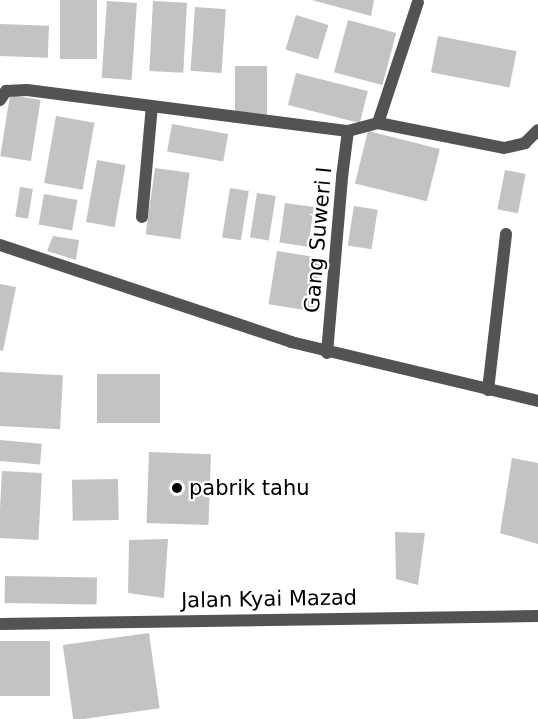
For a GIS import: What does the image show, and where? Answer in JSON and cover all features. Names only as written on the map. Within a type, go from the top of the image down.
[{"type":"street","points":[[378,123],[418,2]]},
{"type":"street","points":[[0,100],[6,92],[27,90],[348,130],[378,123],[504,148],[525,143],[538,130]]},
{"type":"street","points":[[142,217],[152,106]]},
{"type":"street","name":"Gang Suweri I","points":[[327,353],[348,130]]},
{"type":"street","points":[[488,390],[506,234]]},
{"type":"street","points":[[0,245],[327,353],[538,401]]},
{"type":"street","name":"Jalan Kyai Mazad","points":[[0,624],[538,615]]},
{"type":"building","points":[[60,0],[97,0],[97,59],[60,59]]},
{"type":"building","points":[[312,0],[374,0],[371,16]]},
{"type":"building","points":[[107,1],[137,3],[132,80],[102,78]]},
{"type":"building","points":[[153,1],[187,3],[183,73],[149,71]]},
{"type":"building","points":[[195,7],[226,9],[221,73],[191,71]]},
{"type":"building","points":[[296,15],[329,25],[318,59],[285,49]]},
{"type":"building","points":[[348,20],[396,33],[382,85],[334,72]]},
{"type":"building","points":[[0,24],[49,26],[48,58],[0,56]]},
{"type":"building","points":[[438,36],[517,51],[509,88],[431,72]]},
{"type":"building","points":[[235,66],[267,66],[267,115],[235,115]]},
{"type":"building","points":[[296,73],[368,91],[360,123],[288,105]]},
{"type":"building","points":[[10,95],[41,100],[31,161],[0,156]]},
{"type":"building","points":[[56,116],[94,123],[83,190],[44,183]]},
{"type":"building","points":[[172,124],[228,134],[223,161],[167,152]]},
{"type":"building","points":[[368,131],[440,149],[427,201],[355,183]]},
{"type":"building","points":[[97,160],[126,165],[115,227],[86,222]]},
{"type":"building","points":[[155,168],[190,173],[180,239],[146,234]]},
{"type":"building","points":[[505,170],[526,174],[518,213],[497,209]]},
{"type":"building","points":[[20,187],[33,189],[28,219],[15,217]]},
{"type":"building","points":[[230,188],[249,191],[241,240],[222,237]]},
{"type":"building","points":[[257,193],[276,196],[269,240],[250,237]]},
{"type":"building","points":[[44,194],[77,200],[72,230],[39,225]]},
{"type":"building","points":[[285,203],[314,207],[308,247],[279,243]]},
{"type":"building","points":[[354,206],[378,210],[371,249],[348,246]]},
{"type":"building","points":[[53,236],[79,240],[76,260],[47,251]]},
{"type":"building","points":[[277,251],[321,258],[313,311],[269,304]]},
{"type":"building","points":[[0,284],[16,287],[3,351],[0,350]]},
{"type":"building","points":[[0,372],[63,375],[60,429],[0,426]]},
{"type":"building","points":[[97,374],[160,374],[160,423],[97,423]]},
{"type":"building","points":[[0,440],[42,444],[40,465],[0,461]]},
{"type":"building","name":"pabrik tahu","points":[[149,452],[211,454],[208,525],[147,523]]},
{"type":"building","points":[[512,458],[538,463],[538,544],[500,533]]},
{"type":"building","points":[[2,471],[42,473],[38,540],[0,538]]},
{"type":"building","points":[[118,479],[119,520],[73,521],[72,480]]},
{"type":"building","points":[[395,532],[425,533],[418,585],[396,579]]},
{"type":"building","points":[[168,539],[164,598],[128,593],[129,540]]},
{"type":"building","points":[[5,576],[97,578],[97,605],[5,603]]},
{"type":"building","points":[[149,633],[160,708],[73,719],[63,645]]},
{"type":"building","points":[[0,641],[50,641],[50,696],[0,696]]},
{"type":"place","name":"pabrik tahu","points":[[177,488]]}]
